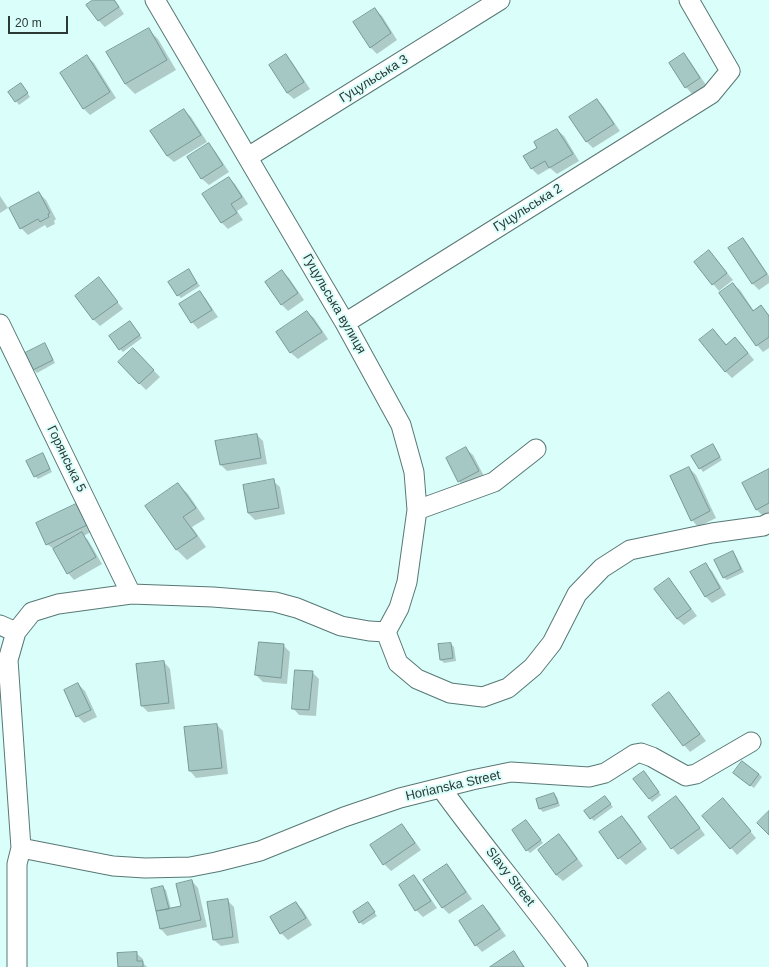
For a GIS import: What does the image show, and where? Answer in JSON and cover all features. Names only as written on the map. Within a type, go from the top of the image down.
[{"type":"street","name":"Гуцульська вулиця","points":[[155,0],[346,323],[401,425],[414,472],[417,510],[407,582],[399,608],[386,632]]},
{"type":"street","name":"Гуцульська 3","points":[[248,157],[500,0]]},
{"type":"street","name":"Гуцульська 2","points":[[346,323],[711,94],[730,72],[689,0]]},
{"type":"street","name":"Горянська 5","points":[[0,324],[131,594]]},
{"type":"street","points":[[417,510],[494,482],[536,449]]},
{"type":"street","points":[[17,967],[8,628],[32,612],[58,604],[131,594],[213,597],[275,602],[297,608],[341,626],[369,631],[386,632],[398,663],[417,679],[450,693],[483,697],[508,688],[533,667],[552,642],[577,594],[602,568],[630,550],[712,533],[763,526],[769,523]]},
{"type":"street","name":"Horianska Street","points":[[13,861],[145,868],[190,867],[260,851],[344,817],[400,798],[472,780],[511,772],[589,777],[605,773],[635,754],[641,753],[652,757],[686,776],[696,774],[752,742]]},
{"type":"street","name":"Slavy Street","points":[[441,788],[578,967]]},
{"type":"building","points":[[93,0],[114,0],[119,7],[98,21],[86,5]]},
{"type":"building","points":[[375,8],[391,33],[370,48],[353,22]]},
{"type":"building","points":[[149,28],[167,60],[125,84],[106,52]]},
{"type":"building","points":[[684,53],[700,78],[685,88],[669,63]]},
{"type":"building","points":[[286,54],[304,82],[287,93],[269,65]]},
{"type":"building","points":[[87,55],[110,92],[83,109],[60,73]]},
{"type":"building","points":[[21,83],[28,93],[15,102],[8,92]]},
{"type":"building","points":[[597,99],[614,124],[586,142],[569,117]]},
{"type":"building","points":[[184,109],[201,135],[167,156],[150,131]]},
{"type":"building","points":[[557,129],[573,154],[549,168],[545,161],[531,169],[523,156],[537,148],[534,142]]},
{"type":"building","points":[[209,143],[223,165],[201,179],[187,157]]},
{"type":"building","points":[[229,177],[242,197],[231,204],[237,213],[221,223],[202,194]]},
{"type":"building","points":[[39,192],[50,213],[48,214],[49,217],[40,222],[38,219],[20,229],[9,208]]},
{"type":"building","points":[[743,238],[767,274],[752,284],[728,248]]},
{"type":"building","points":[[709,250],[727,273],[712,285],[694,262]]},
{"type":"building","points":[[189,269],[197,283],[177,296],[168,282]]},
{"type":"building","points":[[282,270],[298,293],[281,305],[265,282]]},
{"type":"building","points":[[99,277],[118,302],[93,320],[75,296]]},
{"type":"building","points":[[733,283],[753,311],[761,305],[769,316],[769,337],[756,346],[719,293]]},
{"type":"building","points":[[200,291],[212,310],[191,323],[179,304]]},
{"type":"building","points":[[307,311],[322,332],[290,353],[276,332]]},
{"type":"building","points":[[130,321],[140,335],[119,350],[109,336]]},
{"type":"building","points":[[713,329],[726,345],[735,337],[748,353],[725,372],[699,340]]},
{"type":"building","points":[[45,343],[53,360],[33,370],[25,353]]},
{"type":"building","points":[[133,348],[154,370],[139,384],[118,362]]},
{"type":"building","points":[[257,434],[261,458],[220,465],[215,441]]},
{"type":"building","points":[[713,444],[720,457],[699,469],[691,456]]},
{"type":"building","points":[[466,447],[479,471],[458,482],[446,458]]},
{"type":"building","points":[[43,453],[50,469],[34,477],[26,461]]},
{"type":"building","points":[[689,467],[710,511],[691,521],[670,476]]},
{"type":"building","points":[[769,469],[769,503],[756,510],[742,483]]},
{"type":"building","points":[[274,479],[279,508],[248,513],[243,485]]},
{"type":"building","points":[[178,483],[196,508],[183,517],[197,536],[176,550],[145,506]]},
{"type":"building","points":[[76,504],[87,525],[46,545],[36,523]]},
{"type":"building","points":[[82,532],[96,557],[67,574],[53,549]]},
{"type":"building","points":[[733,551],[741,569],[723,578],[714,560]]},
{"type":"building","points":[[706,563],[720,588],[705,597],[690,572]]},
{"type":"building","points":[[669,578],[691,609],[677,619],[654,589]]},
{"type":"building","points":[[259,642],[284,644],[281,678],[255,675]]},
{"type":"building","points":[[451,643],[453,658],[440,660],[438,644]]},
{"type":"building","points":[[164,661],[169,703],[141,706],[136,664]]},
{"type":"building","points":[[295,670],[313,671],[309,710],[292,709]]},
{"type":"building","points":[[78,683],[91,710],[76,717],[64,690]]},
{"type":"building","points":[[669,692],[700,734],[683,746],[652,705]]},
{"type":"building","points":[[217,724],[222,768],[189,771],[184,727]]},
{"type":"building","points":[[742,761],[759,774],[750,786],[733,773]]},
{"type":"building","points":[[644,771],[659,792],[649,799],[633,779]]},
{"type":"building","points":[[554,793],[558,803],[539,809],[536,799]]},
{"type":"building","points":[[605,796],[611,804],[590,819],[584,811]]},
{"type":"building","points":[[676,796],[700,828],[671,849],[648,817]]},
{"type":"building","points":[[723,798],[751,831],[730,849],[702,816]]},
{"type":"building","points":[[769,811],[769,835],[757,823]]},
{"type":"building","points":[[622,816],[641,842],[618,859],[599,832]]},
{"type":"building","points":[[526,820],[541,840],[526,851],[512,830]]},
{"type":"building","points":[[402,824],[415,843],[383,865],[370,845]]},
{"type":"building","points":[[559,834],[577,859],[556,875],[538,850]]},
{"type":"building","points":[[447,864],[466,892],[442,908],[423,880]]},
{"type":"building","points":[[414,875],[431,901],[415,911],[399,885]]},
{"type":"building","points":[[192,880],[201,920],[160,929],[156,911],[181,906],[176,884]]},
{"type":"building","points":[[163,886],[169,909],[156,911],[151,889]]},
{"type":"building","points":[[228,899],[233,937],[213,940],[207,902]]},
{"type":"building","points":[[296,902],[306,918],[280,934],[270,917]]},
{"type":"building","points":[[368,902],[375,912],[359,923],[353,912]]},
{"type":"building","points":[[483,905],[500,929],[475,946],[459,921]]},
{"type":"building","points":[[514,951],[524,967],[490,967]]},
{"type":"building","points":[[137,952],[137,961],[143,961],[143,967],[118,967],[117,953]]}]
